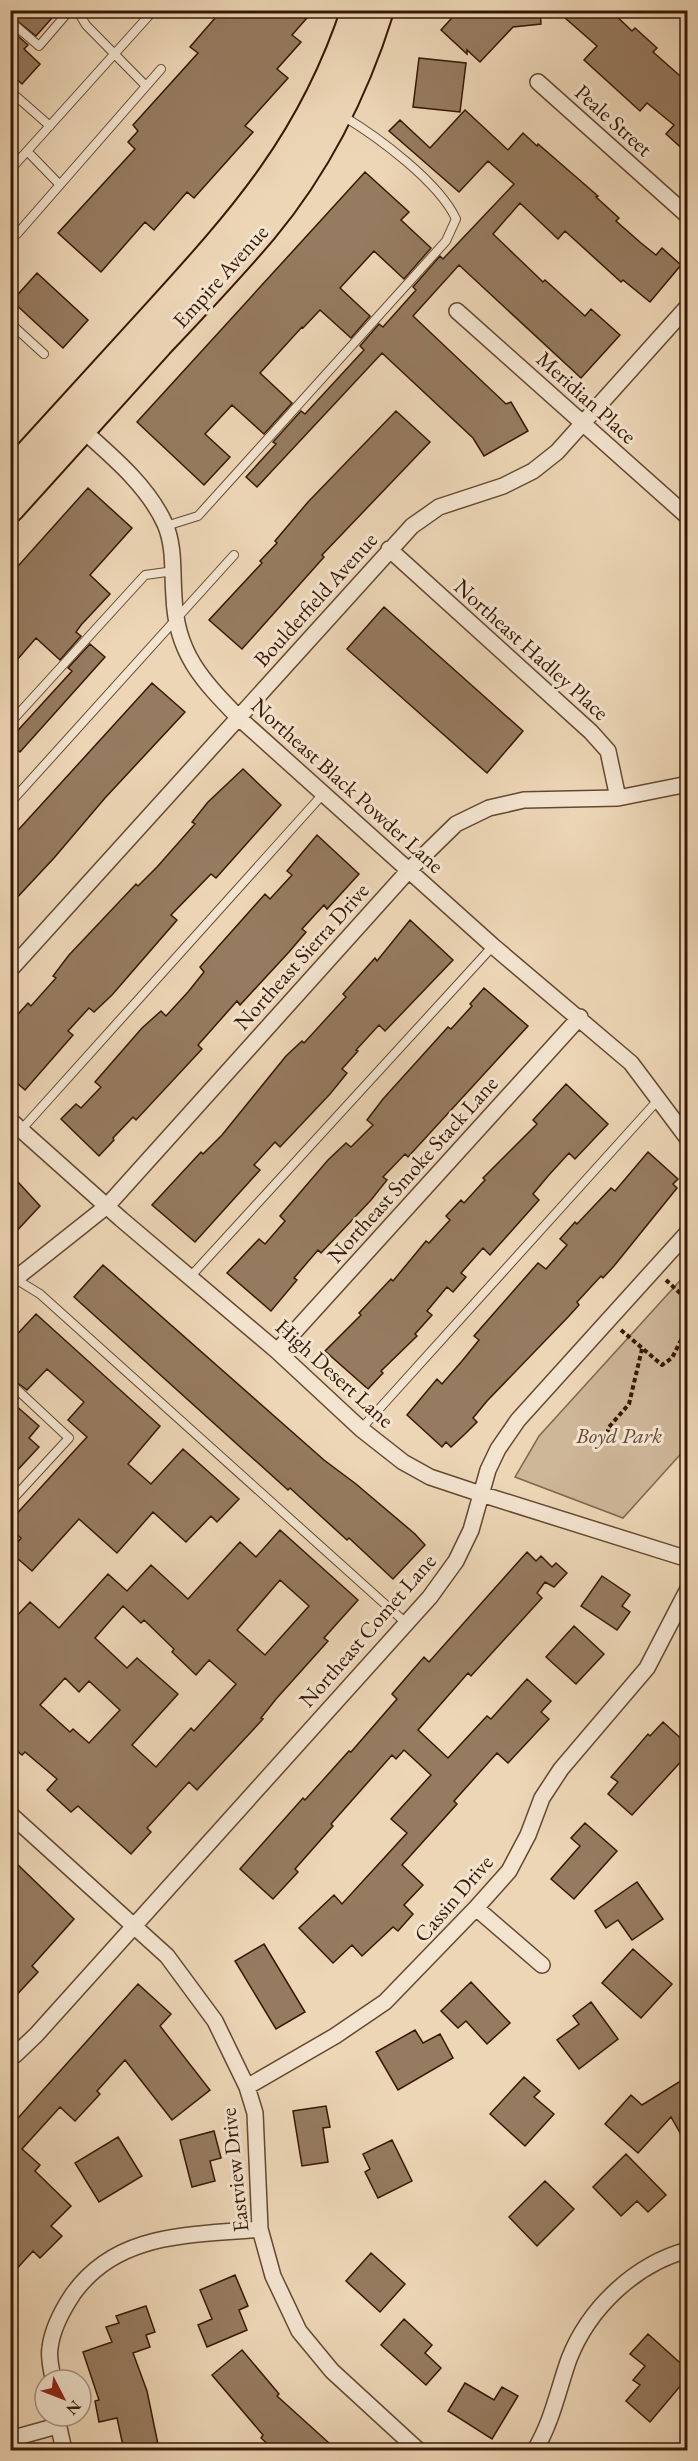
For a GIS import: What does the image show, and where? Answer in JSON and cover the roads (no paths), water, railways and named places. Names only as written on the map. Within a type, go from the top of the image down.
[{"type":"highway","name":"Empire Avenue","points":[[10,508],[74,422],[272,180],[327,86],[356,10]]},
{"type":"highway","name":"Empire Avenue","points":[[10,475],[74,422],[263,228],[298,180],[338,113],[358,72],[380,10]]},
{"type":"street","name":"Peale Street","points":[[538,82],[687,216]]},
{"type":"street","name":"Boulderfield Avenue","points":[[10,969],[239,718],[388,549],[412,526],[439,507],[503,486],[533,471],[557,452],[687,306]]},
{"type":"street","name":"Meridian Place","points":[[457,311],[687,516]]},
{"type":"street","name":"Northeast Black Powder Lane","points":[[74,422],[134,479],[153,503],[166,526],[174,571],[175,619],[186,653],[203,682],[239,718],[493,946],[580,1017],[631,1063],[687,1139]]},
{"type":"street","name":"Northeast Hadley Place","points":[[388,549],[591,732],[608,751],[618,798]]},
{"type":"street","name":"Northeast Sierra Drive","points":[[12,1279],[90,1222],[106,1206],[409,870],[456,824],[489,808],[525,800],[618,798],[687,784]]},
{"type":"street","name":"Northeast Smoke Stack Lane","points":[[277,1351],[580,1017]]},
{"type":"street","name":"High Desert Lane","points":[[16,1125],[106,1206],[277,1351],[361,1429],[403,1462],[430,1477],[687,1559]]},
{"type":"street","name":"Northeast Comet Lane","points":[[10,2056],[15,2055],[36,2035],[430,1597],[456,1561],[471,1530],[481,1494],[498,1449],[518,1420],[687,1232]]},
{"type":"street","name":"Cassin Drive","points":[[247,2087],[335,2036],[385,2002],[509,1871],[528,1835],[542,1798],[561,1769],[647,1668],[687,1589]]},
{"type":"street","name":"Eastview Drive","points":[[10,1814],[167,1956],[216,2021],[247,2087],[255,2113],[259,2153],[260,2229],[273,2276],[299,2331],[332,2371],[418,2451]]},
{"type":"street","points":[[476,1908],[542,1965]]},
{"type":"street","points":[[52,2368],[50,2348],[63,2309],[87,2275],[124,2249],[164,2238],[260,2229]]},
{"type":"street","points":[[535,2451],[555,2403],[570,2358],[587,2325],[610,2296],[640,2271],[669,2255],[687,2250]]},
{"type":"street","points":[[10,2439],[39,2428]]},
{"type":"street","points":[[59,2428],[64,2451]]},
{"type":"lane","points":[[10,21],[39,46],[70,10]]},
{"type":"lane","points":[[77,10],[86,25],[146,86]]},
{"type":"lane","points":[[10,170],[154,10]]},
{"type":"lane","points":[[17,234],[161,69]]},
{"type":"lane","points":[[10,91],[50,126]]},
{"type":"lane","points":[[166,526],[198,516],[446,241],[456,219],[448,203],[375,135],[338,113]]},
{"type":"lane","points":[[27,151],[60,185]]},
{"type":"lane","points":[[10,323],[44,354]]},
{"type":"lane","points":[[10,802],[234,555]]},
{"type":"lane","points":[[10,723],[145,575],[174,571]]},
{"type":"lane","points":[[16,1125],[324,793]]},
{"type":"lane","points":[[191,1276],[493,946]]},
{"type":"lane","points":[[361,1429],[657,1100]]},
{"type":"lane","points":[[12,1279],[40,1294],[406,1623]]},
{"type":"lane","points":[[10,1383],[69,1438],[10,1502]]},
{"type":"park label","name":"Boyd Park","points":[[619,1435]]}]
